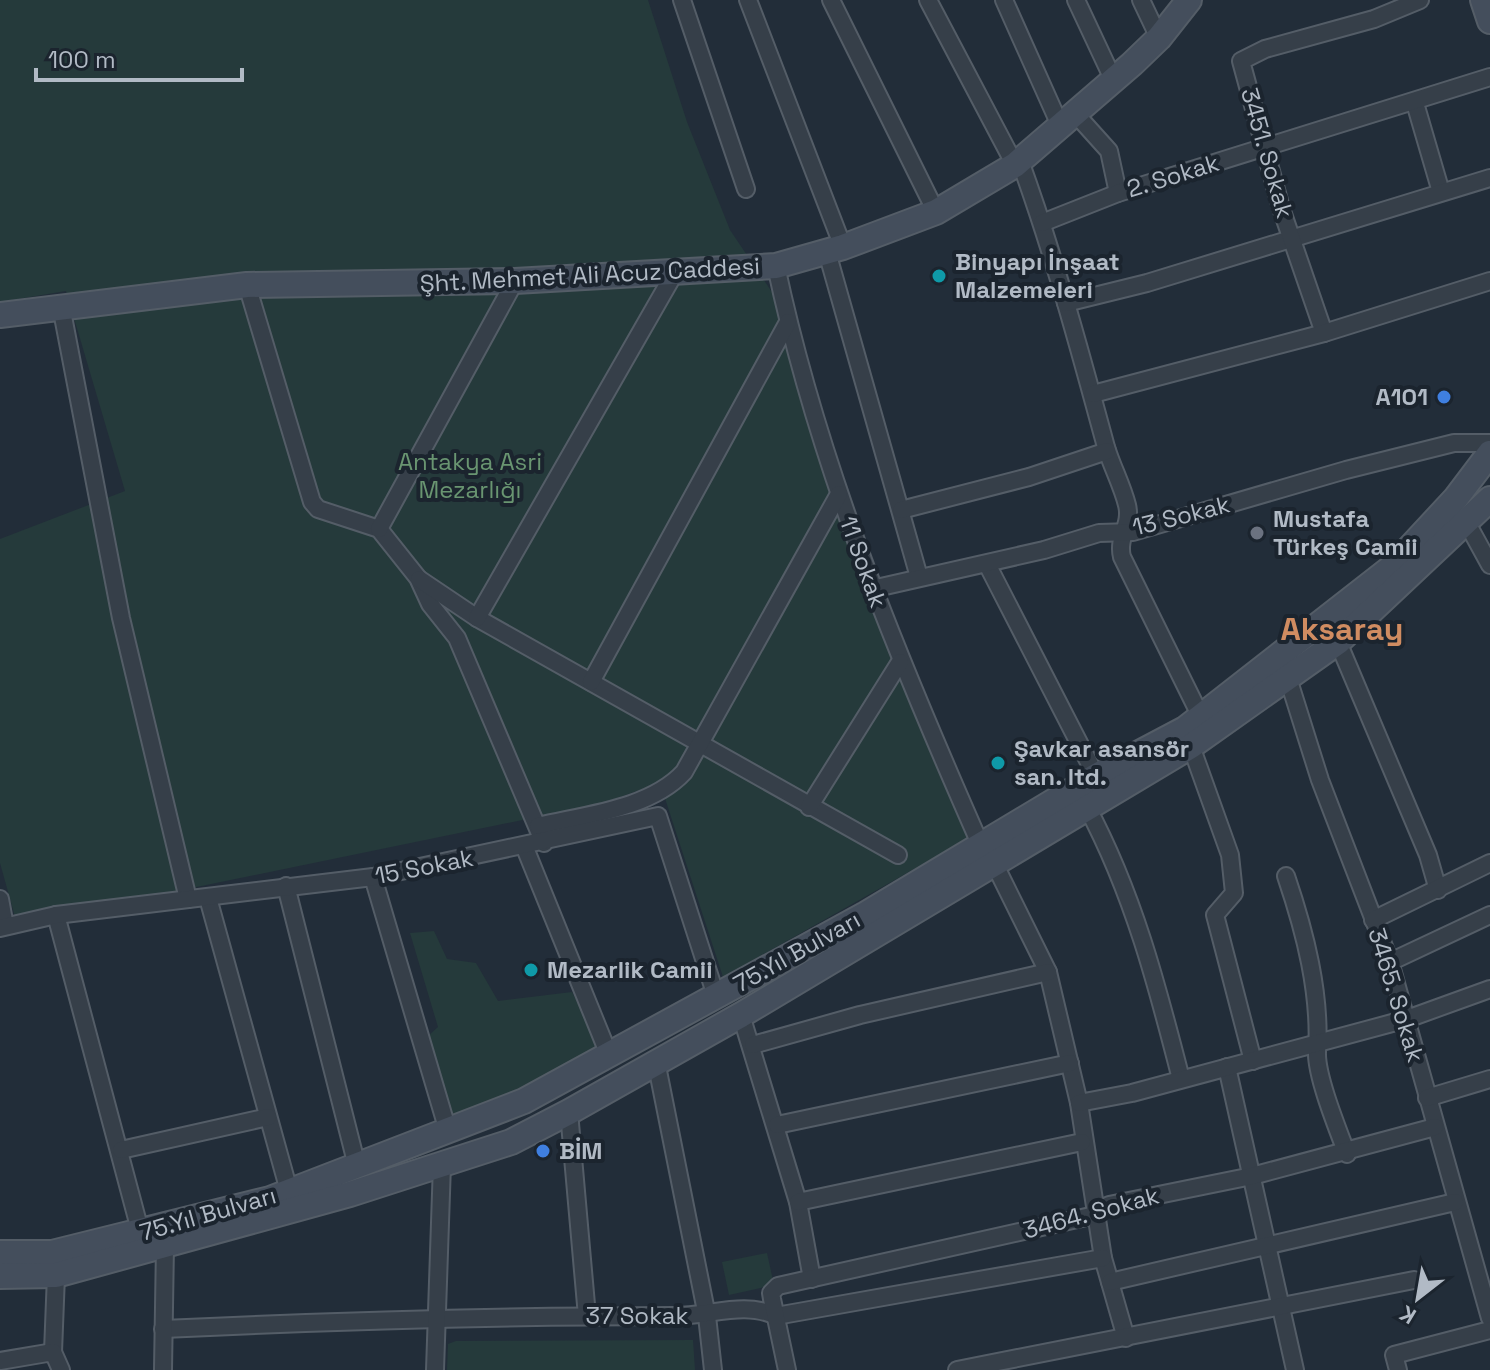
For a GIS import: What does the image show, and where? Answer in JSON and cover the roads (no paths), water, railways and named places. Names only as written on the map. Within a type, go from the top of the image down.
[{"type":"main road","name":"Şht. Mehmet Ali Acuz Caddesi","points":[[0,315],[247,285],[515,281],[776,266],[835,249],[936,212],[1017,163],[1159,38],[1189,0]]},
{"type":"main road","points":[[1483,0],[1490,21]]},
{"type":"main road","name":"75.Yıl Bulvarı","points":[[0,1276],[56,1275],[165,1245],[511,1142],[569,1112],[741,1015],[988,855],[1096,776],[1185,729],[1391,568],[1456,498],[1490,453]]},
{"type":"main road","name":"75.Yıl Bulvarı","points":[[0,1253],[52,1253],[141,1234],[289,1191],[524,1101],[716,996],[1087,807],[1191,746],[1338,642],[1490,499]]},
{"type":"street","points":[[682,0],[746,189]]},
{"type":"street","points":[[748,0],[835,249],[919,577]]},
{"type":"street","points":[[831,0],[936,212]]},
{"type":"street","points":[[928,0],[1017,163],[1042,223],[1107,451],[1126,502],[1129,518],[1126,532],[1120,539],[1122,557],[1201,717]]},
{"type":"street","points":[[1004,0],[1066,117],[1109,151],[1118,193]]},
{"type":"street","points":[[1076,0],[1113,79]]},
{"type":"street","points":[[1141,0],[1159,38]]},
{"type":"street","name":"3451. Sokak","points":[[1324,333],[1241,61],[1265,49],[1374,19],[1420,0]]},
{"type":"street","name":"2. Sokak","points":[[1042,223],[1118,193],[1415,103],[1490,77]]},
{"type":"street","points":[[1415,103],[1441,192]]},
{"type":"street","points":[[1066,303],[1147,283],[1490,178]]},
{"type":"street","name":"11 Sokak","points":[[776,266],[788,322],[839,494],[900,662],[988,855],[1048,972],[1079,1103],[1082,1142],[1103,1258],[1126,1338]]},
{"type":"street","points":[[477,618],[674,274]]},
{"type":"street","points":[[379,529],[515,281]]},
{"type":"street","points":[[1093,394],[1324,333],[1490,281]]},
{"type":"street","points":[[247,285],[312,502],[318,509],[379,529],[418,578],[430,604],[457,638],[544,843]]},
{"type":"street","points":[[61,306],[121,618],[188,899]]},
{"type":"street","points":[[591,682],[788,322]]},
{"type":"street","name":"13 Sokak","points":[[872,589],[987,564],[1099,533],[1126,532],[1454,443],[1490,443]]},
{"type":"street","points":[[901,510],[1029,477],[1107,451]]},
{"type":"street","points":[[538,826],[620,806],[662,791],[684,772],[839,494]]},
{"type":"street","points":[[1467,523],[1490,565]]},
{"type":"street","points":[[987,564],[1096,776]]},
{"type":"street","points":[[418,578],[477,618],[898,855]]},
{"type":"street","points":[[1338,642],[1428,855],[1438,890]]},
{"type":"street","points":[[809,807],[900,662]]},
{"type":"street","name":"3465. Sokak","points":[[1288,678],[1320,780],[1390,962],[1490,1318]]},
{"type":"street","points":[[1191,746],[1230,855],[1234,893],[1215,915],[1253,1061]]},
{"type":"street","points":[[1087,807],[1117,864],[1152,968],[1181,1079]]},
{"type":"street","name":"15 Sokak","points":[[3,927],[56,915],[373,877],[525,848],[658,816],[716,996]]},
{"type":"street","points":[[525,848],[609,1055]]},
{"type":"street","points":[[1373,920],[1490,863]]},
{"type":"street","points":[[1286,876],[1304,941],[1321,1043],[1317,1051],[1319,1062],[1347,1154]]},
{"type":"street","points":[[373,877],[448,1131]]},
{"type":"street","points":[[286,886],[357,1166]]},
{"type":"street","points":[[208,898],[289,1191]]},
{"type":"street","points":[[0,899],[3,927]]},
{"type":"street","points":[[56,915],[141,1234]]},
{"type":"street","points":[[1390,962],[1490,915]]},
{"type":"street","points":[[753,1045],[860,1015],[1048,972]]},
{"type":"street","points":[[1079,1103],[1321,1043],[1407,1019],[1490,989]]},
{"type":"street","points":[[741,1015],[753,1045],[798,1202],[812,1279]]},
{"type":"street","points":[[656,1061],[707,1316],[713,1370]]},
{"type":"street","points":[[777,1125],[1070,1063]]},
{"type":"street","points":[[1227,1067],[1295,1370]]},
{"type":"street","points":[[1427,1098],[1490,1079]]},
{"type":"street","points":[[569,1112],[587,1316]]},
{"type":"street","points":[[121,1150],[268,1117]]},
{"type":"street","name":"3464. Sokak","points":[[776,1316],[771,1293],[778,1286],[1095,1215],[1109,1205],[1347,1154],[1435,1127]]},
{"type":"street","points":[[798,1202],[1082,1142]]},
{"type":"street","points":[[435,1370],[442,1164]]},
{"type":"street","points":[[1110,1282],[1455,1202]]},
{"type":"street","points":[[163,1370],[165,1245]]},
{"type":"street","points":[[1472,1253],[1490,1247]]},
{"type":"street","name":"37 Sokak","points":[[163,1329],[438,1316],[707,1316],[758,1308],[776,1316],[1103,1258]]},
{"type":"street","points":[[56,1275],[53,1352],[61,1370]]},
{"type":"street","points":[[957,1370],[1414,1280]]},
{"type":"street","points":[[776,1316],[787,1370]]},
{"type":"street","points":[[1396,1362],[1490,1330]]},
{"type":"street","points":[[0,1361],[53,1352]]},
{"type":"place","name":"Binyapı İnşaat Malzemeleri","points":[[939,276]]},
{"type":"place","name":"A101","points":[[1444,397]]},
{"type":"place","name":"Mustafa Türkeş Camii","points":[[1257,533]]},
{"type":"place","name":"Şavkar asansör san. ltd.","points":[[998,763]]},
{"type":"place","name":"Mezarlik Camii","points":[[531,970]]},
{"type":"place","name":"BİM","points":[[543,1151]]},
{"type":"district","name":"Aksaray","points":[[1342,629]]},
{"type":"park label","name":"Antakya Asri Mezarlığı","points":[[470,476]]}]
